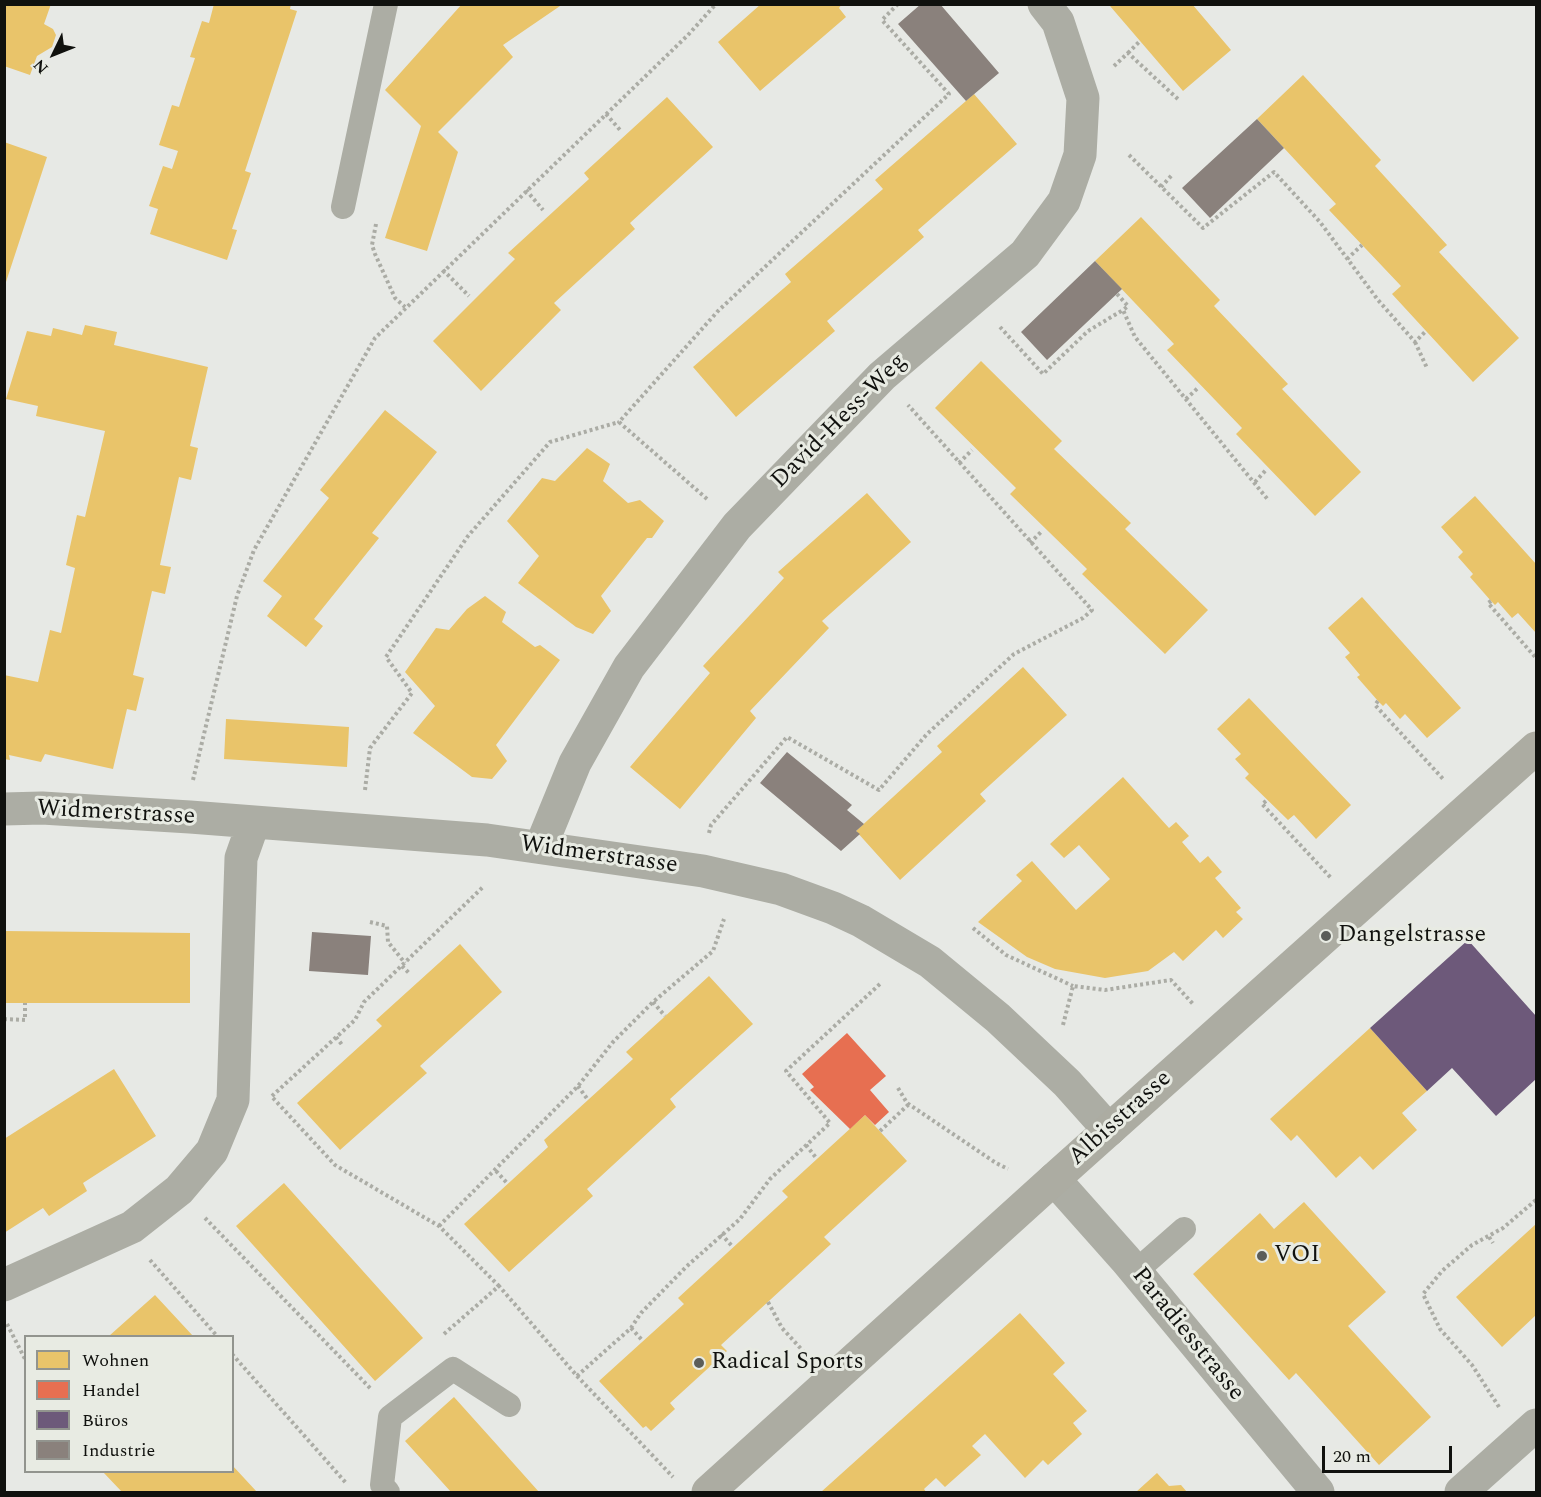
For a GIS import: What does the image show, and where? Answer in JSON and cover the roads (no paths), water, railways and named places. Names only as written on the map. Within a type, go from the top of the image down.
[{"type":"main road","name":"Albisstrasse","points":[[708,1492],[1536,748]]},
{"type":"street","name":"David-Hess-Weg","points":[[541,846],[575,763],[629,667],[737,526],[882,376],[1025,254],[1064,201],[1080,155],[1082,95],[1058,22],[1044,4]]},
{"type":"street","name":"Widmerstrasse","points":[[4,809],[42,808],[541,846],[703,871],[769,886],[833,908],[861,921],[930,962],[961,985],[1067,1083],[1109,1130]]},
{"type":"street","points":[[4,1285],[124,1231],[179,1190],[212,1151],[233,1100],[241,858],[253,824]]},
{"type":"street","name":"Paradiesstrasse","points":[[1054,1179],[1135,1272],[1318,1492]]},
{"type":"street","points":[[1461,1492],[1536,1425]]},
{"type":"lane","points":[[343,207],[386,4]]},
{"type":"lane","points":[[1135,1272],[1184,1229]]},
{"type":"lane","points":[[388,1492],[381,1485],[390,1417],[453,1369],[508,1405]]},
{"type":"place","name":"Dangelstrasse","points":[[1326,936]]},
{"type":"place","name":"VOI","points":[[1262,1256]]},
{"type":"place","name":"Radical Sports","points":[[699,1363]]}]
